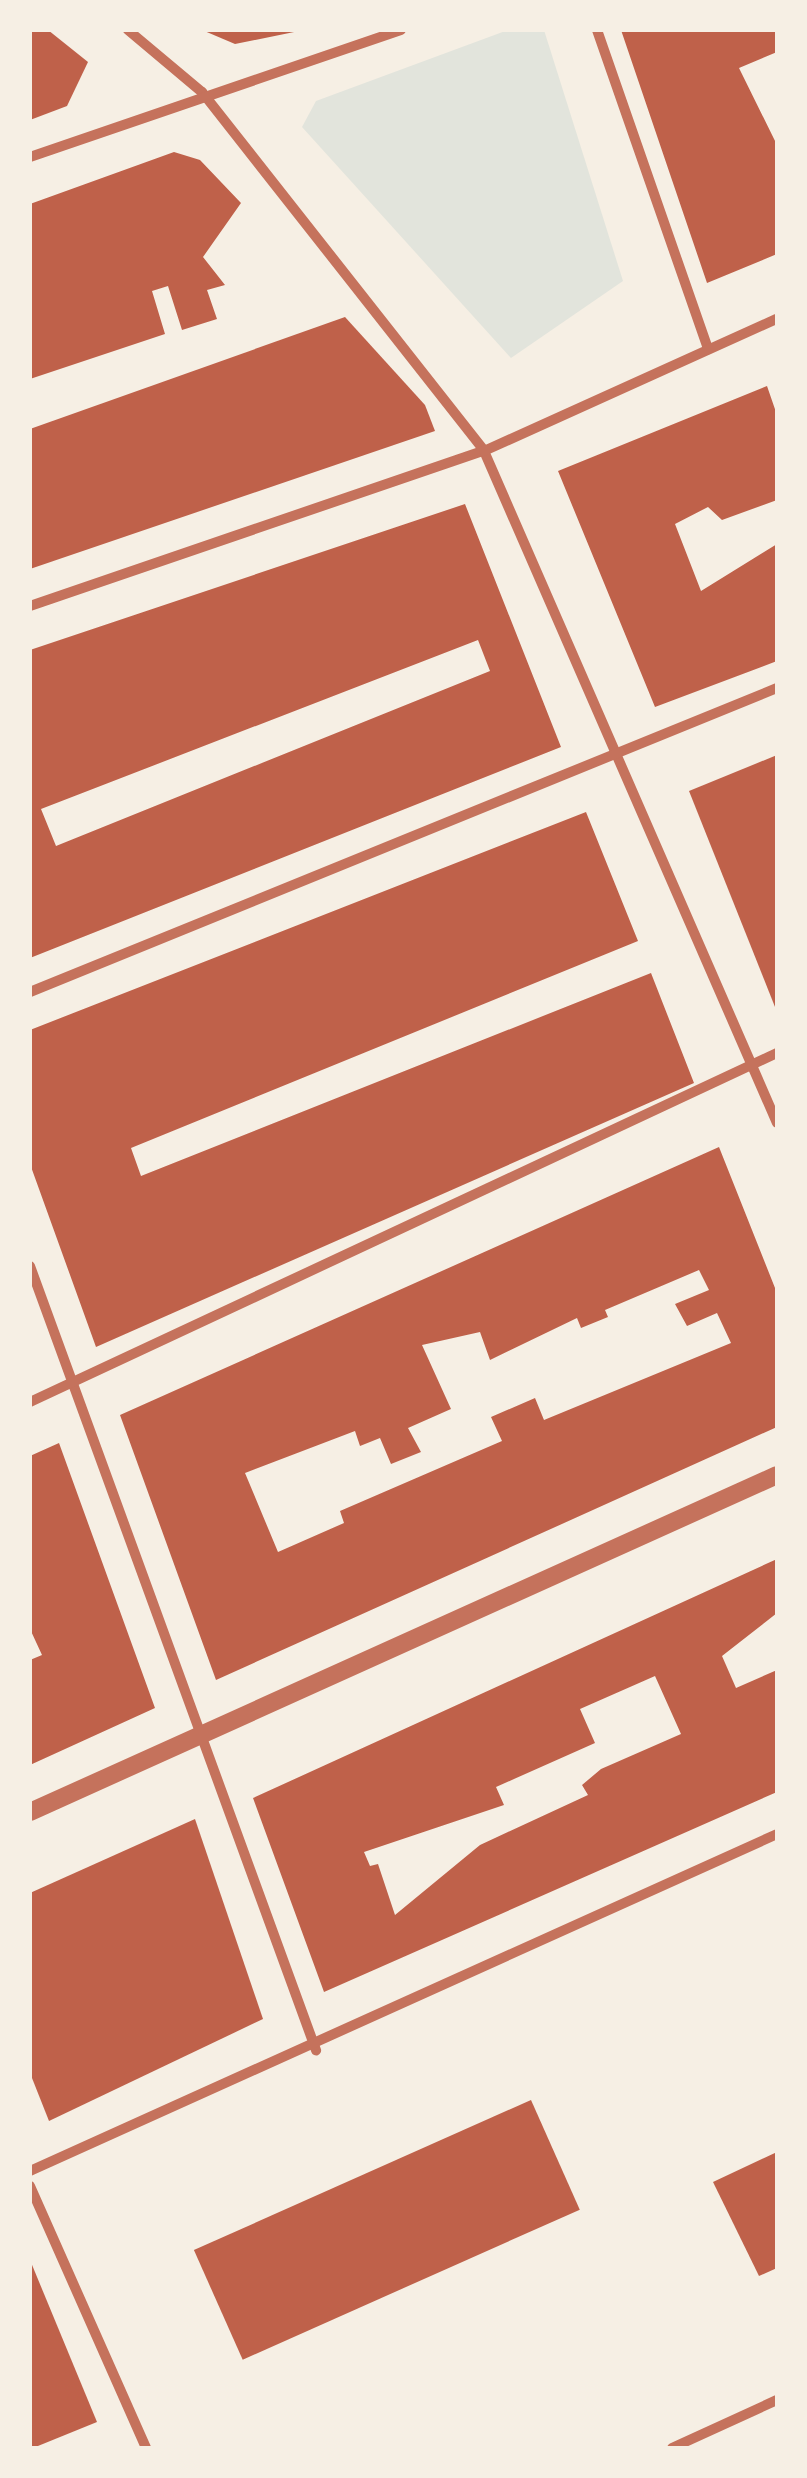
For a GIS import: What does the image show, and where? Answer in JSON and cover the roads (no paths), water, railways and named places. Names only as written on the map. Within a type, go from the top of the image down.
[{"type":"street","points":[[128,30],[202,92],[484,451],[619,745],[777,1123]]},
{"type":"street","points":[[30,157],[202,92],[401,30]]},
{"type":"street","points":[[597,30],[708,349]]},
{"type":"street","points":[[30,606],[484,451],[777,318]]},
{"type":"street","points":[[30,992],[619,745],[777,688]]},
{"type":"street","points":[[30,1402],[777,1052]]},
{"type":"street","points":[[30,1266],[196,1737],[316,2050]]},
{"type":"street","points":[[30,1812],[777,1475]]},
{"type":"street","points":[[30,2171],[316,2050],[777,1834]]},
{"type":"street","points":[[30,2186],[146,2448]]},
{"type":"street","points":[[672,2448],[777,2400]]}]
